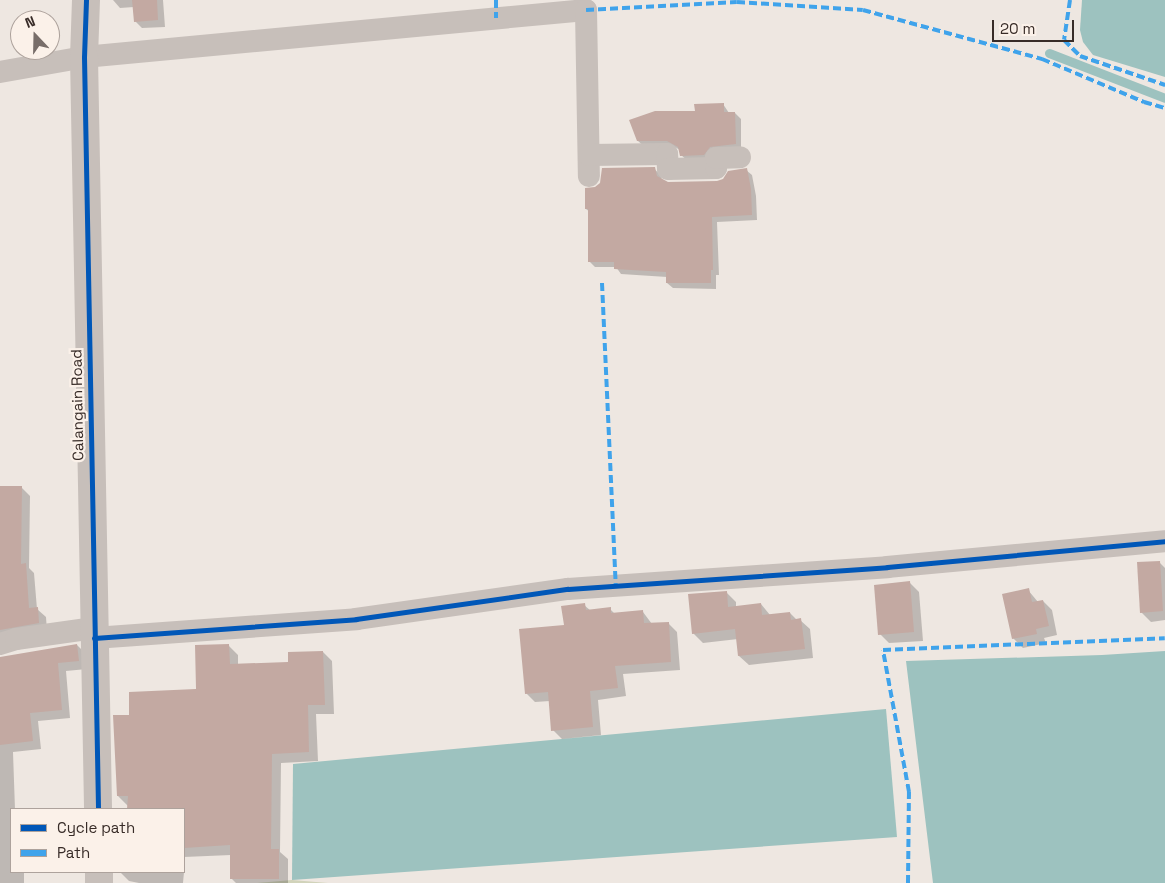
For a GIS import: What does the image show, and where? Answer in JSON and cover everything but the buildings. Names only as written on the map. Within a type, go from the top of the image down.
[{"type":"street","name":"Calangain Road","points":[[86,0],[84,58],[98,808]]},
{"type":"street","points":[[0,72],[84,58],[586,10],[589,166],[668,154],[668,169],[716,168],[716,158],[740,157]]},
{"type":"street","points":[[0,644],[16,638],[356,619],[568,589],[887,567],[1165,541]]},
{"type":"green space","points":[[292,880],[328,883],[257,883]]},
{"type":"water","points":[[1082,0],[1165,0],[1165,77],[1093,55],[1083,42],[1080,30]]},
{"type":"water","points":[[1165,651],[1165,883],[933,883],[906,661],[1102,655]]},
{"type":"water","points":[[886,709],[897,837],[292,880],[293,764]]},
{"type":"waterway","points":[[1049,53],[1165,98]]},
{"type":"marked path","points":[[496,0],[496,18]]},
{"type":"marked path","points":[[1070,0],[1064,40],[1080,56],[1165,85]]},
{"type":"marked path","points":[[586,10],[737,2],[863,10],[1042,59],[1144,102],[1165,108]]},
{"type":"marked path","points":[[602,283],[616,586]]},
{"type":"marked path","points":[[908,883],[909,792],[883,650],[1165,638]]},
{"type":"cycle path","points":[[86,0],[84,57],[98,808]]},
{"type":"cycle path","points":[[94,638],[356,619],[568,589],[887,567],[1165,541]]}]
